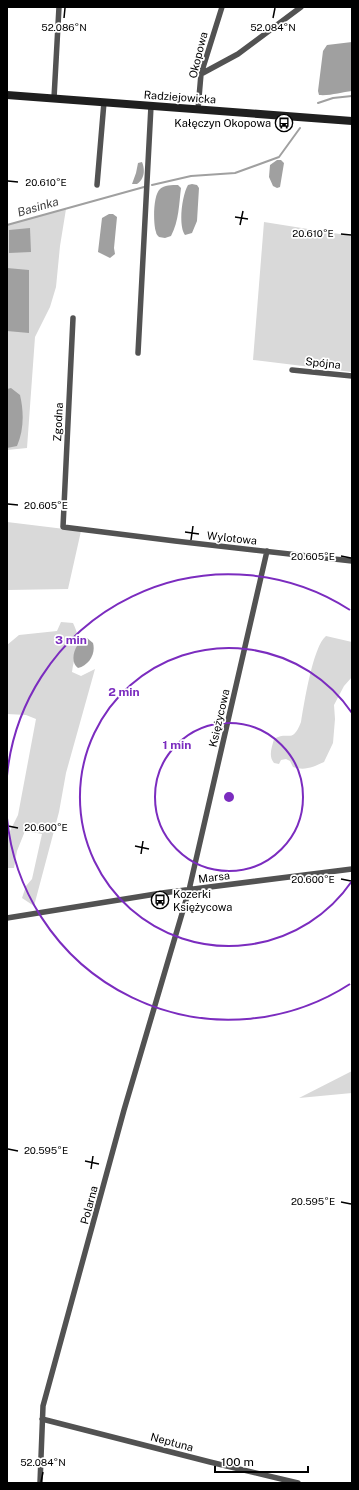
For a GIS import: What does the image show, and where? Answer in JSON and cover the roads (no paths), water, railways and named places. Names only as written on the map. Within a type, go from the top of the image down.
[{"type":"main road","name":"Radziejowicka","points":[[7,95],[352,121]]},
{"type":"street","points":[[54,98],[59,7]]},
{"type":"street","name":"Okopowa","points":[[198,109],[201,74],[222,7]]},
{"type":"street","points":[[201,74],[238,54],[301,7]]},
{"type":"street","points":[[97,185],[104,102]]},
{"type":"street","points":[[138,353],[151,106]]},
{"type":"street","name":"Zgodna","points":[[63,527],[74,318]]},
{"type":"street","name":"Spójna","points":[[292,370],[352,376]]},
{"type":"street","name":"Wylotowa","points":[[63,527],[352,561]]},
{"type":"street","name":"Księżycowa","points":[[189,890],[267,551]]},
{"type":"street","name":"Marsa","points":[[7,918],[189,890],[352,869]]},
{"type":"street","name":"Polarna","points":[[40,1483],[42,1419],[46,1393],[93,1228],[124,1110],[189,890]]},
{"type":"street","name":"Neptuna","points":[[42,1419],[298,1483]]},
{"type":"waterway","points":[[318,103],[333,98],[352,96]]},
{"type":"waterway","points":[[152,185],[191,176],[235,173],[279,157],[300,128]]},
{"type":"waterway","name":"Basinka","points":[[7,225],[144,187]]},
{"type":"place","name":"Kałęczyn Okopowa","points":[[284,123]]},
{"type":"place","name":"Kozerki Księżycowa","points":[[160,900]]}]
